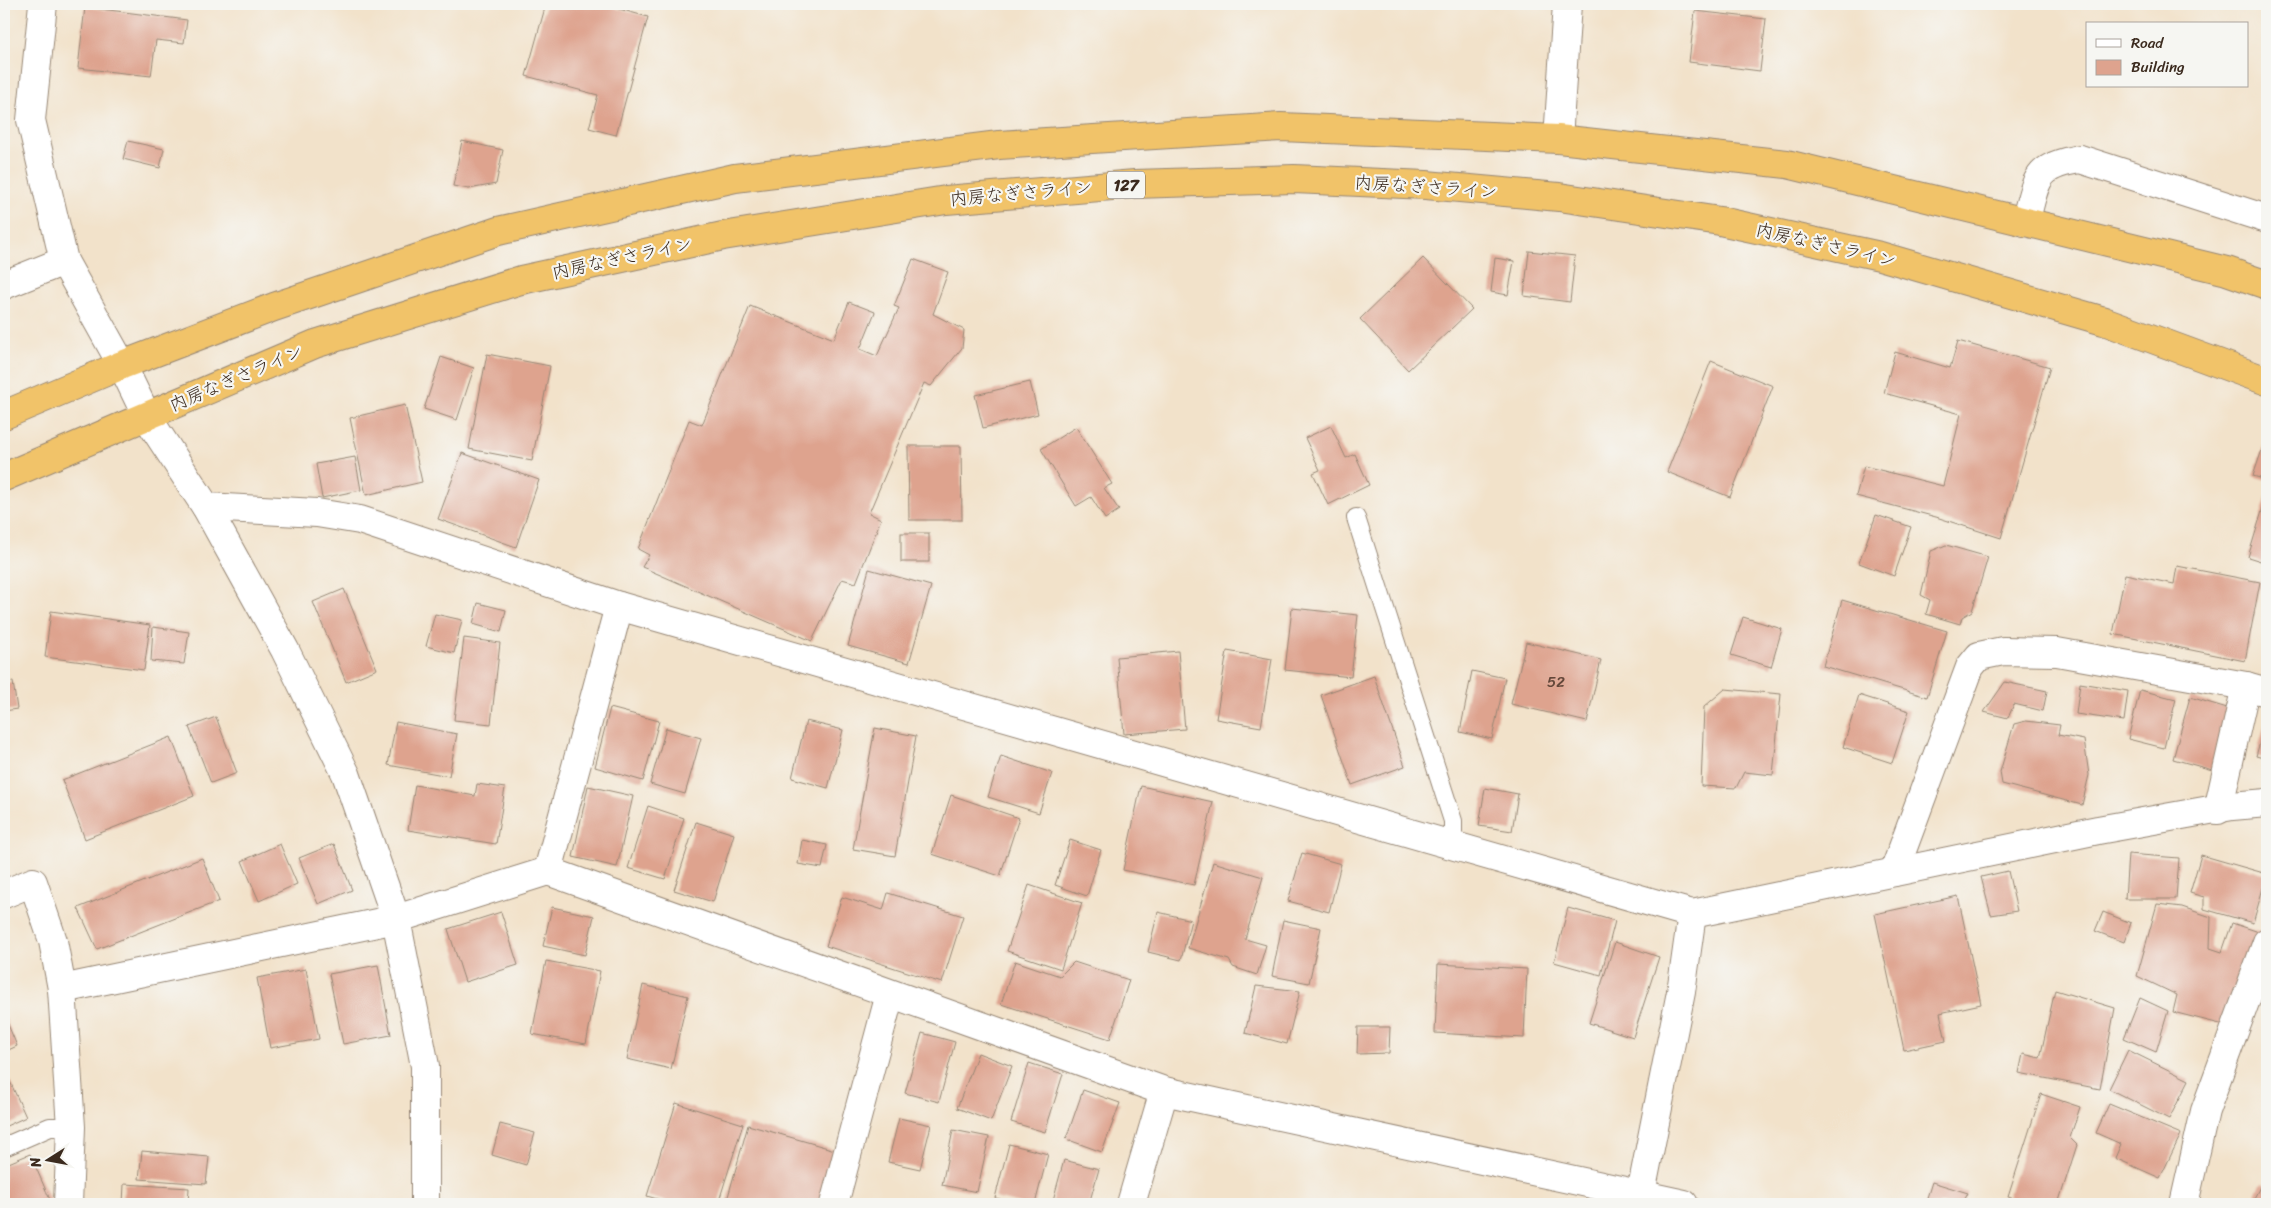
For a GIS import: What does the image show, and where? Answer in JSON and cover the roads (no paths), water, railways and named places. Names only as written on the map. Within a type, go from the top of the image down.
[{"type":"highway","points":[[4,415],[122,365],[274,307],[498,231],[735,178],[999,145],[1280,127],[1558,140],[1787,164],[2227,271],[2267,285]]},
{"type":"highway","name":"内房なぎさライン","points":[[4,477],[315,344],[521,280],[723,236],[946,200],[1135,184],[1294,179],[1426,185],[1560,196],[1720,221],[1880,256],[1908,264],[2104,321],[2267,380]]},
{"type":"street","points":[[43,4],[31,120],[64,261],[122,365],[147,417],[206,507],[286,650],[346,774],[396,919],[425,1066],[425,1204]]},
{"type":"street","points":[[1558,140],[1568,4]]},
{"type":"street","points":[[2025,222],[2038,176],[2050,167],[2080,159],[2267,219]]},
{"type":"street","points":[[4,285],[64,261]]},
{"type":"street","points":[[206,507],[317,512],[360,520],[619,606],[1692,914],[2098,830],[2232,806],[2267,803]]},
{"type":"street","points":[[548,871],[619,606]]},
{"type":"street","points":[[1894,872],[1970,667],[1979,656],[2003,651],[2057,652],[2256,689],[2218,810]]},
{"type":"street","points":[[62,989],[396,919],[548,871],[1164,1091],[1641,1193],[1684,1204]]},
{"type":"street","points":[[4,894],[33,882],[53,941],[62,989],[71,1127],[68,1204]]},
{"type":"street","points":[[1641,1193],[1682,992],[1692,914]]},
{"type":"street","points":[[2184,1204],[2205,1112],[2267,942]]},
{"type":"street","points":[[834,1204],[890,994]]},
{"type":"street","points":[[1131,1204],[1164,1091]]},
{"type":"lane","points":[[1356,518],[1453,820],[1453,846]]},
{"type":"lane","points":[[4,1147],[50,1127],[71,1127]]}]
